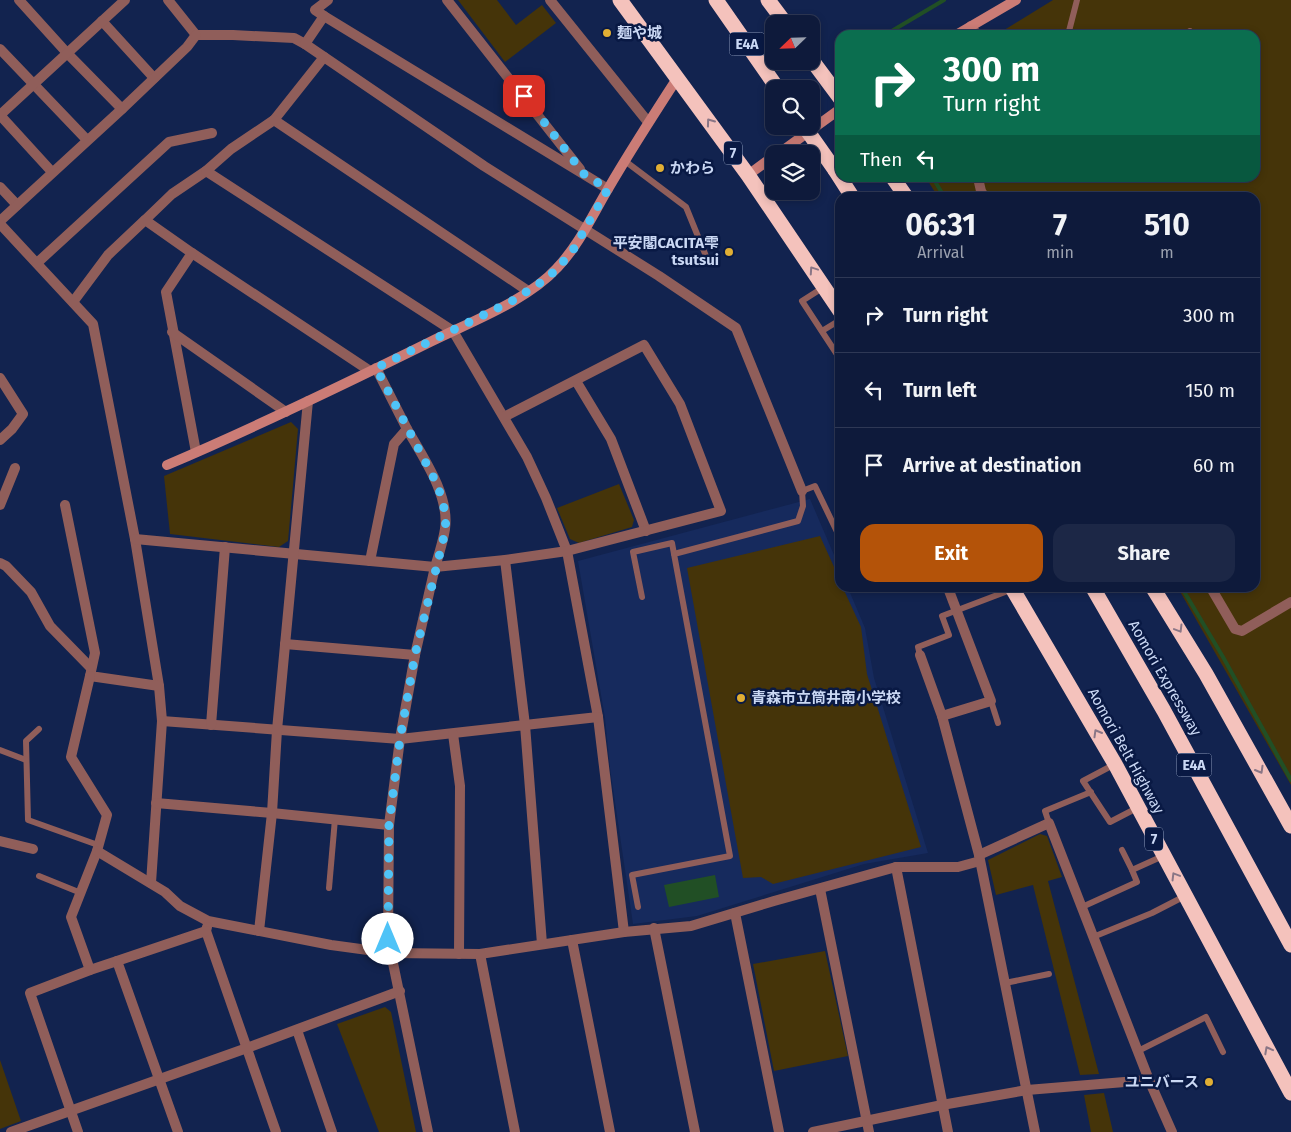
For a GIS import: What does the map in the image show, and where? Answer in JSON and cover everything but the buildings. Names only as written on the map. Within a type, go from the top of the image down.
[{"type":"highway","name":"7","points":[[620,0],[748,175],[835,304]]},
{"type":"highway","name":"E4A","points":[[716,0],[772,80]]},
{"type":"highway","points":[[768,0],[779,15]]},
{"type":"highway","points":[[819,70],[835,91]]},
{"type":"highway","points":[[810,135],[835,170]]},
{"type":"highway","name":"Aomori Belt Highway","points":[[1014,592],[1115,764],[1291,1093]]},
{"type":"highway","name":"Aomori Expressway","points":[[1095,592],[1169,720],[1291,944]]},
{"type":"highway","points":[[1155,592],[1206,674],[1291,826]]},
{"type":"street","points":[[19,0],[67,53],[122,109]]},
{"type":"street","points":[[52,172],[0,116],[125,0]]},
{"type":"street","points":[[168,0],[196,34],[294,38],[305,44],[484,166],[659,276],[736,328],[802,490]]},
{"type":"street","points":[[328,0],[315,10],[608,189]]},
{"type":"street","points":[[447,0],[584,174]]},
{"type":"street","points":[[550,0],[648,122]]},
{"type":"street","points":[[975,30],[1016,0]]},
{"type":"street","points":[[305,44],[324,16]]},
{"type":"street","points":[[102,21],[154,78]]},
{"type":"street","points":[[151,883],[162,721],[159,686],[135,539],[92,324],[0,222],[187,47],[196,34]]},
{"type":"street","points":[[0,49],[87,140]]},
{"type":"street","points":[[73,302],[108,255],[172,194],[206,172],[231,149],[274,120],[324,57]]},
{"type":"street","points":[[167,465],[286,412],[453,331],[512,301],[556,270],[573,250],[648,122],[678,77]]},
{"type":"street","points":[[790,145],[835,113]]},
{"type":"street","points":[[274,120],[528,291]]},
{"type":"street","points":[[37,262],[169,142],[212,133]]},
{"type":"street","points":[[748,175],[765,163]]},
{"type":"street","points":[[206,172],[453,331],[527,457],[546,498],[567,552],[598,717],[624,932]]},
{"type":"street","points":[[0,187],[17,205]]},
{"type":"street","points":[[146,220],[192,253],[373,370],[408,429],[438,486],[444,508],[446,528],[415,655],[400,739],[389,825],[388,939],[428,1132]]},
{"type":"street","points":[[192,253],[166,292],[196,452]]},
{"type":"street","points":[[172,332],[286,412]]},
{"type":"street","points":[[135,539],[435,567],[567,552],[721,511],[680,404],[644,345],[504,416]]},
{"type":"street","points":[[0,378],[23,414],[12,430],[0,440]]},
{"type":"street","points":[[576,381],[611,439],[646,531]]},
{"type":"street","points":[[259,931],[272,813],[277,730],[308,401]]},
{"type":"street","points":[[370,561],[394,444],[408,429]]},
{"type":"street","points":[[0,504],[15,468]]},
{"type":"street","points":[[65,505],[94,654],[72,757],[107,816],[98,848],[81,894],[70,917],[90,970]]},
{"type":"street","points":[[211,725],[225,547]]},
{"type":"street","points":[[506,560],[525,725],[542,944]]},
{"type":"street","points":[[0,563],[6,566],[31,592],[50,626],[90,672],[159,686]]},
{"type":"street","points":[[942,716],[991,701],[950,592]]},
{"type":"street","points":[[1213,592],[1235,629],[1242,631],[1291,602]]},
{"type":"street","points":[[285,644],[415,655]]},
{"type":"street","points":[[920,655],[942,716],[980,858],[1035,1132]]},
{"type":"street","points":[[162,721],[400,739],[598,717]]},
{"type":"street","points":[[454,734],[460,786],[460,954]]},
{"type":"street","points":[[156,803],[389,825]]},
{"type":"street","points":[[78,1132],[30,993],[207,926],[259,931],[331,945],[390,953],[480,954],[624,932],[690,926],[896,868],[958,867],[1049,823],[1149,1080],[1172,1132]]},
{"type":"street","points":[[0,841],[33,849]]},
{"type":"street","points":[[98,848],[165,892],[207,926],[246,1048],[276,1132]]},
{"type":"street","points":[[896,868],[948,1132]]},
{"type":"street","points":[[820,889],[870,1132]]},
{"type":"street","points":[[735,913],[779,1132]]},
{"type":"street","points":[[654,928],[694,1132]]},
{"type":"street","points":[[572,940],[610,1132]]},
{"type":"street","points":[[480,954],[515,1132]]},
{"type":"street","points":[[117,961],[178,1132]]},
{"type":"street","points":[[10,1132],[160,1080],[400,991]]},
{"type":"street","points":[[297,1030],[332,1132]]},
{"type":"street","points":[[813,1132],[942,1105],[1027,1090],[1149,1080]]},
{"type":"lane","points":[[1069,30],[1077,0]]},
{"type":"lane","points":[[625,161],[686,207],[708,261]]},
{"type":"lane","points":[[824,287],[802,301],[835,351]]},
{"type":"lane","points":[[822,331],[835,323]]},
{"type":"lane","points":[[674,554],[798,521],[803,506],[802,490],[815,486],[835,528]]},
{"type":"lane","points":[[638,907],[632,875],[730,856],[672,543],[633,552],[642,597]]},
{"type":"lane","points":[[920,655],[918,647],[949,635],[942,616],[1002,592]]},
{"type":"lane","points":[[991,701],[998,723]]},
{"type":"lane","points":[[39,729],[26,741],[28,820],[98,848]]},
{"type":"lane","points":[[0,750],[26,760]]},
{"type":"lane","points":[[1115,764],[1084,781],[1110,822],[1137,808]]},
{"type":"lane","points":[[1049,823],[1045,811],[1091,792]]},
{"type":"lane","points":[[330,888],[335,819]]},
{"type":"lane","points":[[1082,907],[1138,882],[1122,850]]},
{"type":"lane","points":[[1132,870],[1163,856]]},
{"type":"lane","points":[[40,876],[81,894]]},
{"type":"lane","points":[[1093,936],[1152,913],[1186,895]]},
{"type":"lane","points":[[1005,983],[1048,974]]},
{"type":"lane","points":[[1138,1051],[1206,1017],[1223,1052]]},
{"type":"shaded area","points":[[458,0],[497,0],[516,25],[542,5],[556,23],[505,62]]},
{"type":"shaded area","points":[[1053,0],[1291,0],[1291,785],[1180,592],[1260,592],[1260,192],[935,192],[929,182],[1260,182],[1260,30],[1004,30]]},
{"type":"shaded area","points":[[291,422],[298,429],[288,541],[279,547],[170,534],[164,476]]},
{"type":"shaded area","points":[[619,484],[634,520],[632,527],[579,543],[570,539],[557,508]]},
{"type":"shaded area","name":"青森市立筒井南小学校","points":[[810,499],[835,557],[835,592],[850,592],[865,628],[874,678],[928,853],[864,864],[697,916],[633,924],[610,768],[605,718],[578,561]]},
{"type":"shaded area","points":[[820,536],[835,569],[835,592],[845,592],[861,627],[867,674],[921,847],[773,884],[761,877],[743,878],[687,568]]},
{"type":"shaded area","points":[[1040,834],[1047,836],[1062,877],[1048,881],[1099,1074],[1080,1075],[1033,885],[996,895],[988,860]]},
{"type":"shaded area","points":[[715,875],[719,897],[669,907],[664,885]]},
{"type":"shaded area","points":[[825,951],[848,1056],[774,1071],[753,964]]},
{"type":"shaded area","points":[[385,1007],[391,1012],[416,1132],[379,1132],[337,1024]]},
{"type":"shaded area","points":[[0,1060],[21,1121],[0,1129]]},
{"type":"shaded area","points":[[1104,1093],[1113,1132],[1091,1132],[1084,1095]]},
{"type":"waterway","points":[[893,30],[944,0]]},
{"type":"waterway","points":[[935,182],[941,192]]},
{"type":"waterway","points":[[1184,592],[1223,657],[1291,780]]},
{"type":"place","name":"麺や城","points":[[607,33]]},
{"type":"place","name":"かわら","points":[[660,168]]},
{"type":"place","name":"平安閣CACITA雫 tsutsui","points":[[729,252]]},
{"type":"place","name":"青森市立筒井南小学校","points":[[741,698]]},
{"type":"place","name":"ユニバース","points":[[1209,1082]]},
{"type":"route","points":[[388,939],[389,825],[400,739],[415,655],[446,528],[444,508],[438,486],[376,368],[512,301],[540,283],[556,270],[573,250],[608,189],[584,174],[524,96]]}]
